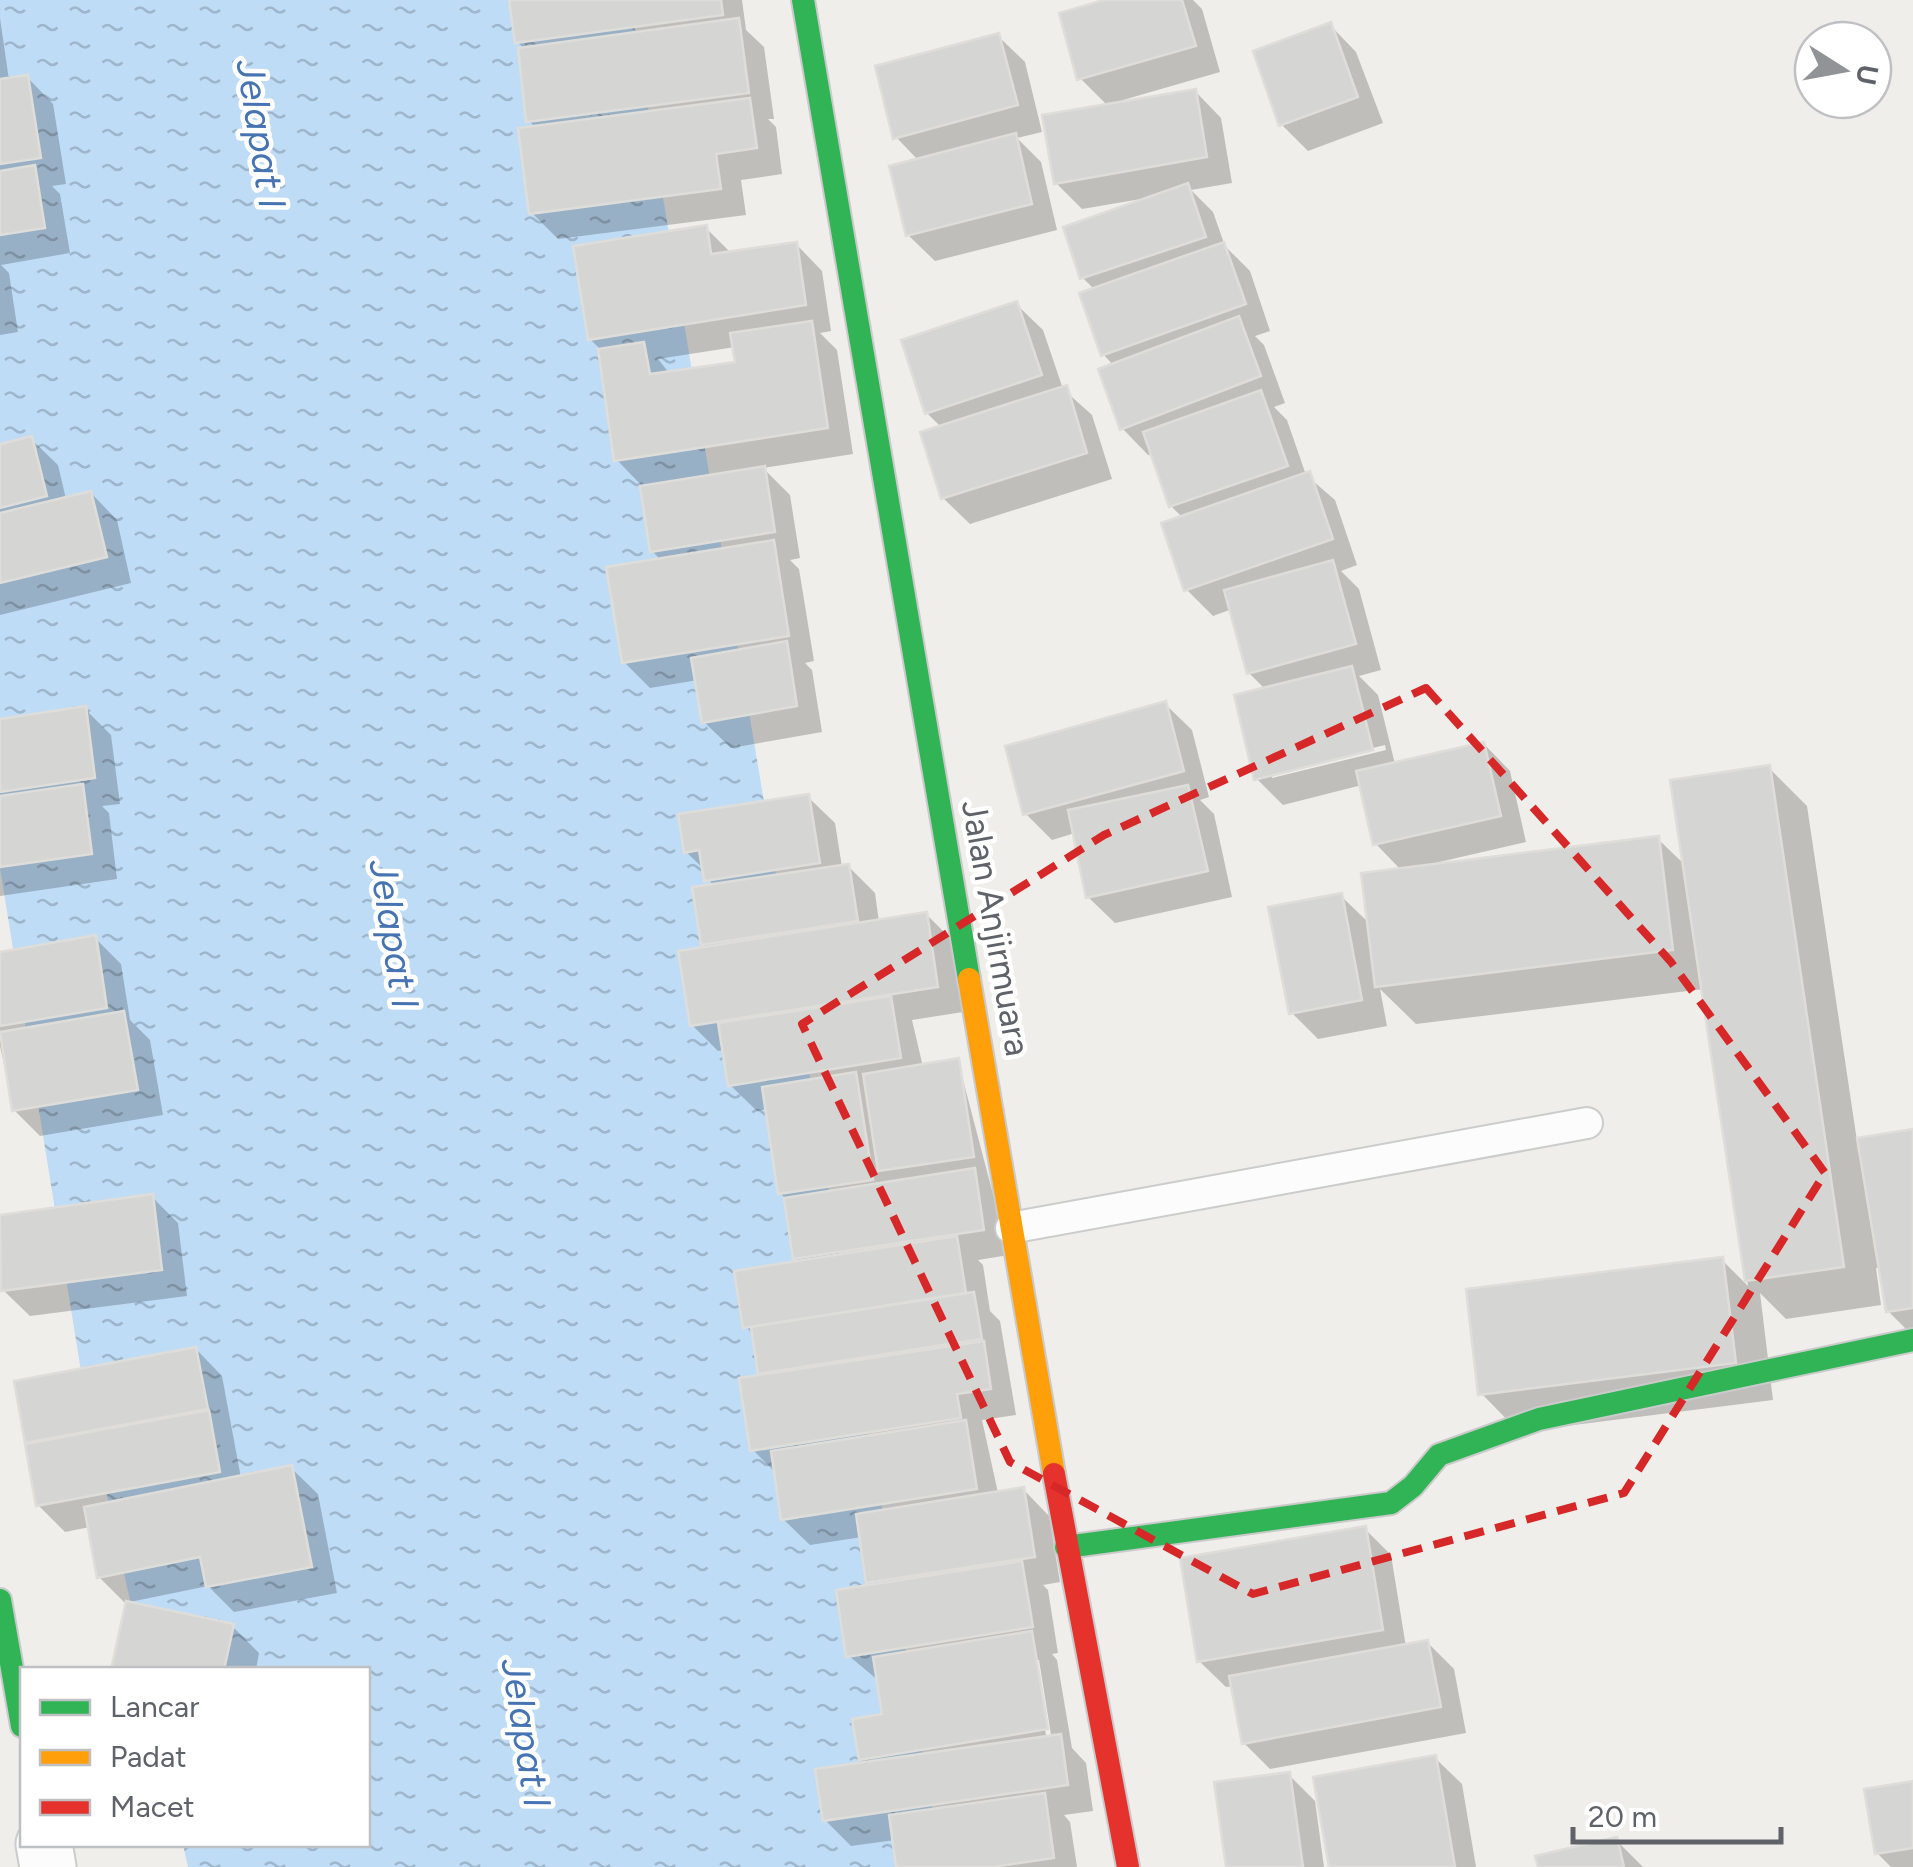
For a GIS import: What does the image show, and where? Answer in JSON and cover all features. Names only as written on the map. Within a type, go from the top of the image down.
[{"type":"street","name":"Jalan Anjirmuara","points":[[802,0],[1066,1547],[1128,1867]]},
{"type":"street","points":[[1066,1547],[1391,1503],[1413,1486],[1439,1455],[1539,1419],[1913,1340]]},
{"type":"street","points":[[0,1600],[20,1715]]},
{"type":"lane","points":[[1011,1228],[1587,1123]]},
{"type":"highlighted area","points":[[1426,688],[1671,962],[1825,1173],[1624,1493],[1253,1594],[1010,1462],[802,1024],[1104,835]]},
{"type":"water","name":"Jelapat I","points":[[0,0],[630,0],[942,1867],[188,1867],[183,1847],[370,1847],[370,1667],[145,1667],[84,1390],[0,868]]},
{"type":"building","points":[[509,0],[721,0],[723,15],[515,43]]},
{"type":"building","points":[[1104,0],[1182,0],[1196,46],[1077,80],[1059,13]]},
{"type":"building","points":[[739,18],[749,93],[526,122],[518,48]]},
{"type":"building","points":[[1331,22],[1358,97],[1279,126],[1253,51]]},
{"type":"building","points":[[999,33],[1018,105],[893,139],[875,66]]},
{"type":"building","points":[[28,75],[41,158],[0,164],[0,79]]},
{"type":"building","points":[[1196,89],[1207,157],[1054,184],[1042,115]]},
{"type":"building","points":[[750,98],[757,148],[716,154],[721,189],[529,214],[518,128]]},
{"type":"building","points":[[1016,133],[1032,204],[906,236],[889,166]]},
{"type":"building","points":[[35,165],[45,228],[0,235],[0,171]]},
{"type":"building","points":[[1188,183],[1206,237],[1080,279],[1063,227]]},
{"type":"building","points":[[707,225],[711,254],[797,242],[806,305],[588,340],[573,246]]},
{"type":"building","points":[[1224,242],[1246,304],[1101,356],[1079,293]]},
{"type":"building","points":[[1017,301],[1042,375],[925,414],[901,340]]},
{"type":"building","points":[[1239,316],[1261,376],[1120,430],[1098,369]]},
{"type":"building","points":[[812,321],[828,428],[614,461],[598,349],[644,342],[650,374],[735,362],[730,333]]},
{"type":"building","points":[[1067,385],[1087,453],[941,499],[920,432]]},
{"type":"building","points":[[1261,390],[1288,466],[1169,507],[1143,432]]},
{"type":"building","points":[[32,436],[47,496],[0,508],[0,444]]},
{"type":"building","points":[[765,466],[775,532],[650,552],[640,486]]},
{"type":"building","points":[[1310,471],[1333,539],[1184,591],[1161,523]]},
{"type":"building","points":[[91,491],[107,557],[0,583],[0,513]]},
{"type":"building","points":[[774,540],[789,636],[622,663],[606,567]]},
{"type":"building","points":[[1333,560],[1356,644],[1247,674],[1224,590]]},
{"type":"building","points":[[787,641],[797,706],[702,723],[691,658]]},
{"type":"building","points":[[1352,666],[1373,750],[1254,780],[1234,695]]},
{"type":"building","points":[[1166,701],[1184,771],[1023,815],[1005,746]]},
{"type":"building","points":[[86,706],[95,778],[0,792],[0,719]]},
{"type":"building","points":[[1484,742],[1501,816],[1373,845],[1356,771]]},
{"type":"building","points":[[1770,765],[1844,1267],[1745,1281],[1670,780]]},
{"type":"building","points":[[83,784],[92,854],[0,867],[0,796]]},
{"type":"building","points":[[1188,785],[1208,871],[1086,898],[1068,810]]},
{"type":"building","points":[[809,794],[820,863],[704,881],[699,850],[684,853],[678,814]]},
{"type":"building","points":[[1659,836],[1673,950],[1375,987],[1361,873]]},
{"type":"building","points":[[849,864],[858,921],[701,945],[692,887]]},
{"type":"building","points":[[1342,893],[1362,1000],[1289,1014],[1268,907]]},
{"type":"building","points":[[927,912],[938,987],[690,1026],[678,951]]},
{"type":"building","points":[[96,935],[107,1008],[0,1026],[0,952]]},
{"type":"building","points":[[891,996],[901,1058],[728,1086],[718,1023]]},
{"type":"building","points":[[124,1011],[138,1090],[12,1111],[0,1032]]},
{"type":"building","points":[[959,1058],[974,1157],[878,1171],[863,1074]]},
{"type":"building","points":[[856,1072],[873,1180],[778,1194],[762,1087]]},
{"type":"building","points":[[1913,1129],[1913,1308],[1886,1312],[1857,1138]]},
{"type":"building","points":[[975,1168],[984,1230],[793,1259],[784,1198]]},
{"type":"building","points":[[153,1194],[162,1270],[1,1291],[0,1215]]},
{"type":"building","points":[[957,1236],[966,1293],[743,1328],[734,1271]]},
{"type":"building","points":[[1723,1257],[1736,1363],[1478,1395],[1466,1289]]},
{"type":"building","points":[[974,1292],[982,1339],[758,1374],[751,1327]]},
{"type":"building","points":[[984,1341],[991,1389],[957,1394],[961,1418],[750,1451],[739,1378]]},
{"type":"building","points":[[196,1347],[208,1409],[25,1443],[14,1381]]},
{"type":"building","points":[[209,1410],[220,1472],[36,1506],[25,1444]]},
{"type":"building","points":[[966,1420],[977,1489],[781,1520],[771,1451]]},
{"type":"building","points":[[292,1465],[312,1567],[206,1587],[200,1557],[97,1578],[84,1507]]},
{"type":"building","points":[[1024,1487],[1035,1557],[866,1583],[856,1514]]},
{"type":"building","points":[[1366,1526],[1383,1630],[1197,1662],[1180,1558]]},
{"type":"building","points":[[1022,1561],[1033,1627],[846,1657],[836,1590]]},
{"type":"building","points":[[126,1601],[234,1624],[225,1667],[112,1667]]},
{"type":"building","points":[[1032,1631],[1048,1729],[859,1760],[852,1719],[882,1714],[873,1657]]},
{"type":"building","points":[[1428,1640],[1441,1707],[1242,1744],[1229,1676]]},
{"type":"building","points":[[1061,1734],[1068,1785],[823,1821],[815,1769]]},
{"type":"building","points":[[1436,1755],[1455,1867],[1329,1867],[1313,1777]]},
{"type":"building","points":[[1290,1772],[1303,1867],[1226,1867],[1214,1782]]},
{"type":"building","points":[[1913,1781],[1913,1848],[1875,1854],[1864,1789]]},
{"type":"building","points":[[1045,1793],[1054,1858],[992,1867],[896,1867],[889,1815]]},
{"type":"building","points":[[1617,1837],[1624,1867],[1538,1867],[1535,1856]]},
{"type":"traffic: fast","points":[[803,0],[969,979]]},
{"type":"traffic: fast","points":[[1066,1547],[1391,1503],[1413,1486],[1439,1455],[1539,1419],[1913,1340]]},
{"type":"traffic: fast","points":[[0,1600],[20,1715]]},
{"type":"traffic: slow","points":[[969,979],[1054,1474]]},
{"type":"traffic: jam","points":[[1054,1474],[1128,1867]]}]
